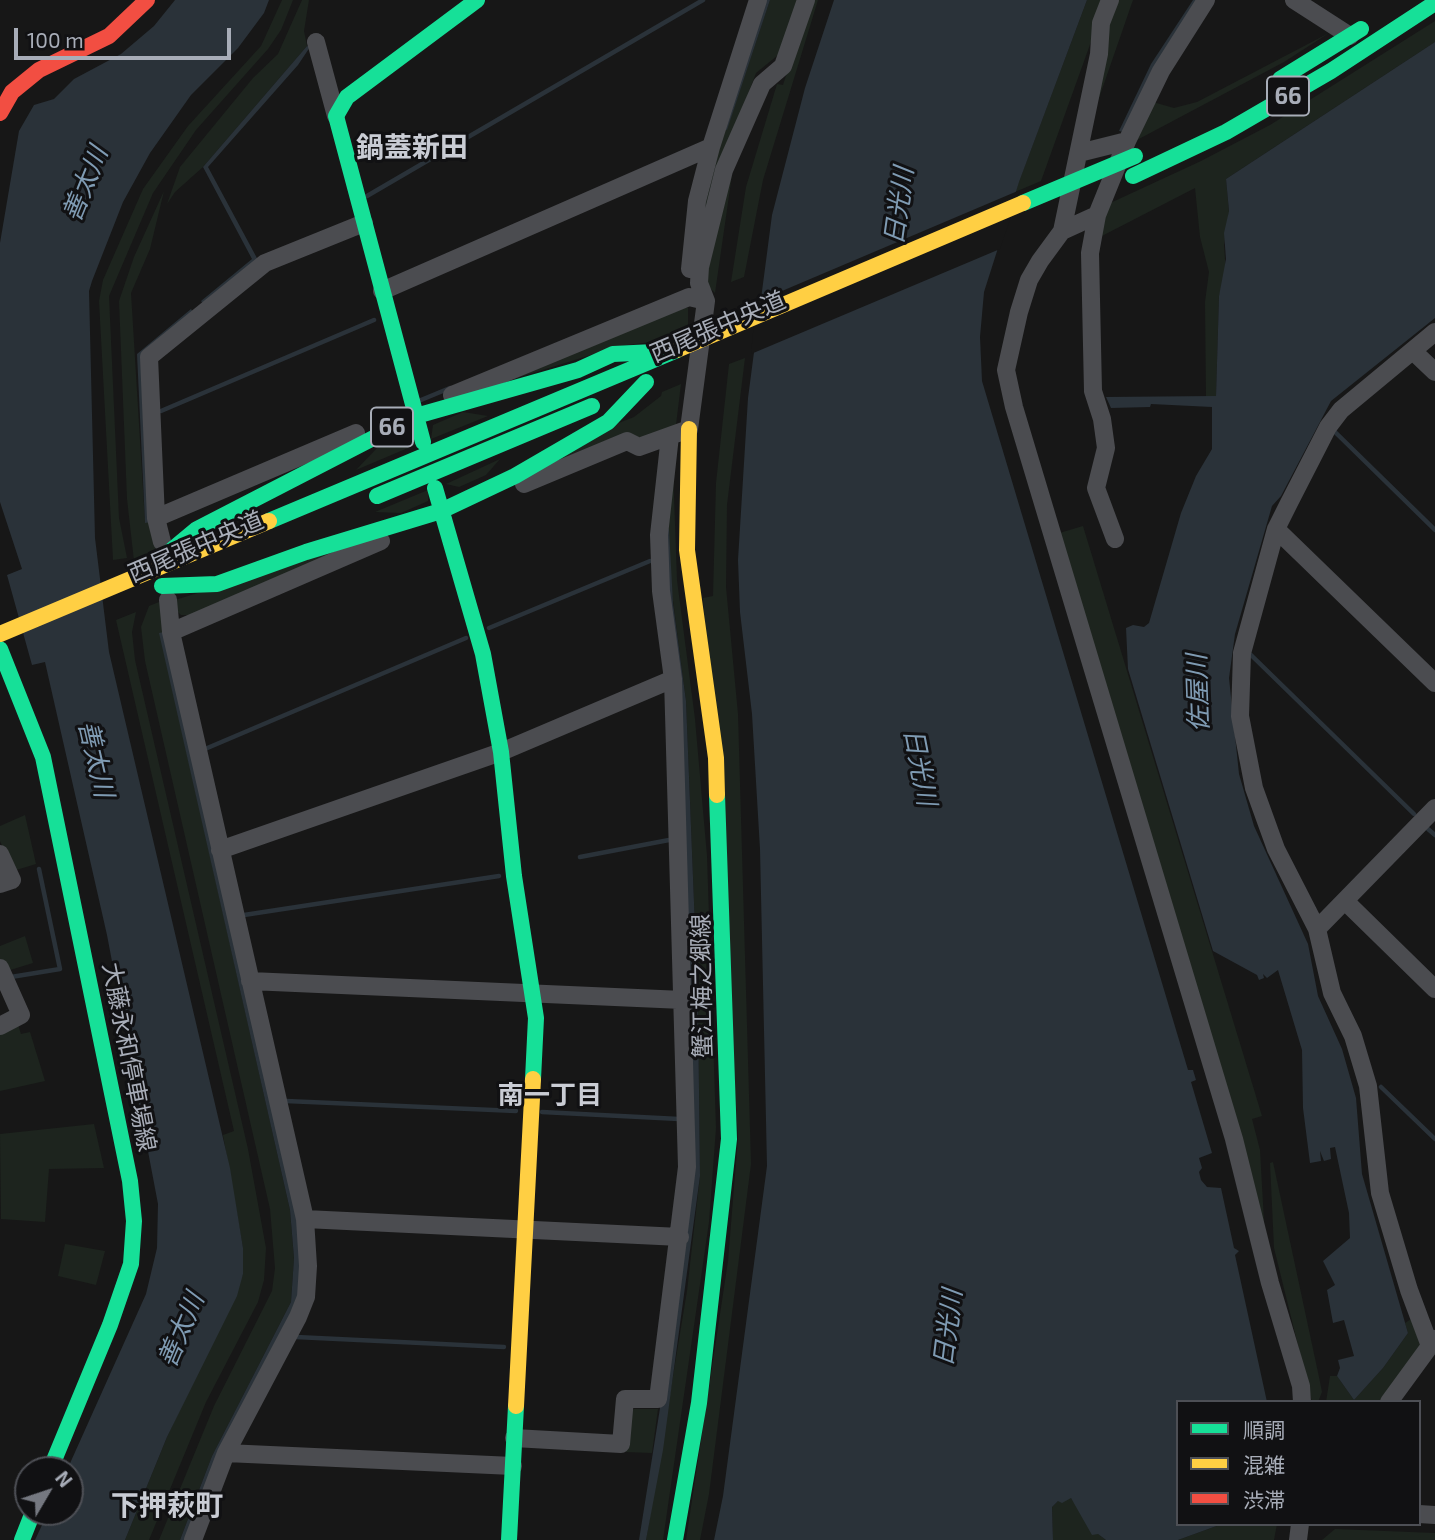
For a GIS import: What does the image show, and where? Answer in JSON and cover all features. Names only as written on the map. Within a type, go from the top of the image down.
[{"type":"main road","points":[[0,113],[6,91],[109,36],[147,0]]},
{"type":"main road","points":[[423,442],[336,116],[347,97],[477,0]]},
{"type":"main road","name":"66","points":[[1044,214],[1226,132],[1331,71],[1435,3]]},
{"type":"main road","name":"66","points":[[1269,86],[1373,21]]},
{"type":"main road","name":"西尾張中央道","points":[[7,631],[122,582],[671,362],[1136,149]]},
{"type":"main road","name":"66","points":[[147,572],[197,529],[416,416],[489,392],[578,370],[613,354],[651,351],[671,362]]},
{"type":"main road","name":"西尾張中央道","points":[[363,502],[646,382],[671,362],[714,353]]},
{"type":"main road","name":"66","points":[[160,592],[217,584],[306,552],[442,513],[514,476],[608,422],[646,382]]},
{"type":"main road","name":"蟹江梅之郷線","points":[[675,1540],[703,1377],[729,1139],[716,758],[687,550],[688,429]]},
{"type":"main road","points":[[435,488],[483,654],[501,752],[514,876],[536,1018],[509,1540]]},
{"type":"main road","name":"西尾張中央道","points":[[160,592],[200,570]]},
{"type":"main road","points":[[0,652],[18,645]]},
{"type":"main road","name":"大藤永和停車場線","points":[[0,652],[43,757],[106,1056],[130,1181],[134,1221],[131,1264],[110,1325],[56,1456]]},
{"type":"street","points":[[697,299],[697,201],[711,147],[758,0]]},
{"type":"street","points":[[171,632],[442,513],[454,505],[476,503],[626,441],[639,447],[688,429],[699,267],[724,170],[762,84],[783,66],[806,0]]},
{"type":"street","points":[[1110,0],[1101,23],[1099,54],[1062,231],[1029,280],[1006,370],[1014,407],[1234,1139],[1270,1283],[1301,1387],[1302,1400]]},
{"type":"street","points":[[1115,539],[1096,488],[1106,448],[1102,419],[1093,391],[1090,253],[1097,215],[1136,149],[1161,71],[1206,0]]},
{"type":"street","points":[[1294,0],[1350,36]]},
{"type":"street","points":[[316,42],[336,116]]},
{"type":"street","points":[[382,291],[711,147]]},
{"type":"street","points":[[1079,153],[1136,149]]},
{"type":"street","points":[[1062,231],[1097,215]]},
{"type":"street","points":[[162,542],[156,517],[149,357],[265,263],[364,223]]},
{"type":"street","points":[[416,416],[460,390],[697,299]]},
{"type":"street","points":[[1390,1400],[1432,1343],[1409,1290],[1380,1193],[1368,1086],[1353,1036],[1332,993],[1317,929],[1276,849],[1254,788],[1240,716],[1242,653],[1276,529],[1335,418],[1435,332]]},
{"type":"street","points":[[1414,352],[1435,372]]},
{"type":"street","points":[[156,517],[368,428],[390,428]]},
{"type":"street","points":[[514,1438],[621,1444],[625,1399],[658,1399],[687,1167],[673,679],[661,592],[659,535],[670,436]]},
{"type":"street","points":[[1276,529],[1435,683]]},
{"type":"street","points":[[160,592],[305,1219],[308,1266],[306,1297],[226,1452],[193,1540]]},
{"type":"street","points":[[220,850],[501,752],[673,679]]},
{"type":"street","points":[[1317,929],[1435,808]]},
{"type":"street","points":[[0,854],[12,880],[0,884]]},
{"type":"street","points":[[1345,901],[1435,989]]},
{"type":"street","points":[[0,968],[21,1016],[0,1026]]},
{"type":"street","points":[[250,981],[683,1000]]},
{"type":"street","points":[[305,1219],[680,1237]]},
{"type":"street","points":[[226,1452],[513,1466]]},
{"type":"shaded area","points":[[282,0],[293,0],[281,30],[268,49],[196,130],[153,193],[109,296],[119,518],[127,558],[113,560],[99,301],[103,280],[143,189],[188,126],[261,46]]},
{"type":"shaded area","points":[[302,0],[309,0],[304,31],[307,46],[203,167],[175,192],[167,204],[180,167],[253,78],[278,54]]},
{"type":"shaded area","points":[[770,0],[800,0],[783,51],[756,73],[720,168],[697,266],[701,206],[722,128],[727,129]]},
{"type":"shaded area","points":[[810,0],[818,0],[763,180],[744,277],[731,282],[746,187],[777,84],[783,85]]},
{"type":"shaded area","points":[[1087,0],[1106,0],[1041,181],[1015,192]]},
{"type":"shaded area","points":[[1114,0],[1133,0],[1090,124]]},
{"type":"shaded area","points":[[1435,21],[1435,42],[1226,179],[1229,212],[1224,245],[1226,273],[1219,296],[1216,397],[1206,397],[1205,302],[1209,272],[1200,237],[1195,188],[1098,238],[1106,205],[1201,161],[1270,125]]},
{"type":"shaded area","points":[[1329,33],[1284,62],[1137,140],[1153,102],[1174,108],[1197,102]]},
{"type":"shaded area","points":[[732,175],[715,293],[705,283],[728,177]]},
{"type":"shaded area","points":[[164,191],[150,249],[131,293],[145,522],[151,522],[157,548],[134,561],[127,499],[119,301],[134,257]]},
{"type":"shaded area","points":[[680,307],[688,308],[688,331],[666,340],[620,346],[478,390]]},
{"type":"shaded area","points":[[745,358],[727,505],[726,587],[738,714],[751,1164],[709,1494],[700,1540],[686,1540],[728,1261],[738,1138],[703,598],[713,596],[716,483],[729,364]]},
{"type":"shaded area","points":[[681,384],[676,425],[644,440],[624,435],[524,478],[611,426],[634,417],[661,396],[662,392]]},
{"type":"shaded area","points":[[463,412],[488,416],[431,439],[433,425]]},
{"type":"shaded area","points":[[410,435],[415,445],[356,470],[378,447]]},
{"type":"shaded area","points":[[500,459],[486,475],[459,487],[446,484]]},
{"type":"shaded area","points":[[673,468],[677,580],[695,719],[707,856],[716,1128],[709,1222],[663,1540],[646,1540],[687,1291],[700,1176],[698,1003],[686,701],[664,531]]},
{"type":"shaded area","points":[[428,490],[428,501],[401,513],[375,512]]},
{"type":"shaded area","points":[[1083,526],[1262,1116],[1252,1119],[1260,1150],[1265,1239],[1056,534]]},
{"type":"shaded area","points":[[367,541],[198,615],[181,615],[175,609],[175,600]]},
{"type":"shaded area","points":[[164,600],[164,632],[160,634],[290,1210],[294,1258],[291,1302],[212,1456],[180,1540],[159,1540],[214,1406],[272,1291],[275,1268],[270,1209],[145,661],[141,627],[149,606]]},
{"type":"shaded area","points":[[136,612],[132,632],[135,660],[248,1149],[266,1248],[264,1280],[258,1302],[206,1402],[149,1540],[125,1540],[167,1437],[243,1274],[243,1248],[223,1135],[234,1131],[116,620]]},
{"type":"shaded area","points":[[25,815],[36,864],[13,871],[0,841],[0,826]]},
{"type":"shaded area","points":[[25,936],[33,963],[7,971],[0,959],[0,946]]},
{"type":"shaded area","points":[[17,1022],[21,1034],[30,1032],[45,1081],[0,1091],[0,1029]]},
{"type":"shaded area","points":[[94,1124],[104,1168],[49,1169],[45,1222],[1,1219],[0,1134]]},
{"type":"shaded area","points":[[1273,1162],[1322,1392],[1319,1400],[1312,1400],[1274,1248],[1270,1163]]},
{"type":"shaded area","points":[[65,1244],[105,1251],[96,1285],[58,1276]]},
{"type":"shaded area","points":[[1411,1319],[1421,1347],[1382,1400],[1354,1400],[1383,1368],[1408,1333],[1405,1323]]},
{"type":"shaded area","points":[[1330,1376],[1337,1376],[1354,1400],[1326,1400]]},
{"type":"shaded area","points":[[634,1409],[658,1409],[652,1453],[625,1452],[630,1413]]},
{"type":"shaded area","points":[[1071,1498],[1098,1534],[1106,1540],[1053,1540],[1052,1507],[1058,1501]]},
{"type":"shaded area","points":[[1216,1526],[1277,1526],[1274,1540],[1178,1540]]},
{"type":"shaded area","points":[[1335,1529],[1435,1533],[1435,1540],[1322,1540]]},
{"type":"water","name":"善太川","points":[[175,0],[269,0],[264,13],[238,48],[191,95],[150,153],[123,202],[89,291],[95,538],[109,652],[230,1168],[243,1248],[243,1274],[237,1296],[167,1437],[125,1540],[35,1540],[42,1526],[84,1526],[84,1456],[73,1456],[146,1294],[157,1248],[158,1204],[107,935],[45,662],[32,665],[7,575],[22,569],[0,502],[0,243],[19,131],[34,105],[54,99],[74,79],[121,54],[154,26]]},
{"type":"water","points":[[763,0],[770,0],[727,130],[723,128]]},
{"type":"water","name":"日光川","points":[[834,0],[1087,0],[1019,182],[984,292],[980,337],[982,381],[1188,1070],[1193,1070],[1196,1080],[1191,1082],[1212,1153],[1199,1158],[1202,1168],[1199,1172],[1207,1187],[1221,1188],[1234,1248],[1239,1251],[1235,1255],[1267,1400],[1176,1400],[1176,1526],[1216,1526],[1178,1540],[1106,1540],[1098,1534],[1092,1535],[1071,1498],[1062,1503],[1058,1501],[1052,1507],[1053,1540],[714,1540],[723,1496],[767,1166],[760,849],[752,714],[740,612],[738,560],[748,398],[772,215],[805,88]]},
{"type":"water","points":[[1193,0],[1197,0],[1124,132],[1119,131],[1151,64]]},
{"type":"water","name":"佐屋川","points":[[1435,42],[1435,318],[1331,401],[1281,496],[1272,506],[1235,634],[1229,678],[1239,774],[1254,826],[1308,944],[1318,996],[1342,1049],[1356,1098],[1362,1174],[1408,1333],[1383,1368],[1354,1400],[1337,1376],[1340,1368],[1338,1360],[1354,1356],[1344,1320],[1333,1323],[1327,1290],[1335,1285],[1323,1261],[1350,1238],[1349,1213],[1335,1147],[1330,1148],[1331,1159],[1324,1161],[1320,1151],[1321,1161],[1310,1163],[1303,1108],[1302,1050],[1278,970],[1267,978],[1263,974],[1264,978],[1259,980],[1257,975],[1213,951],[1128,669],[1126,628],[1133,625],[1144,627],[1149,623],[1181,513],[1196,476],[1212,449],[1212,407],[1151,404],[1150,407],[1111,408],[1106,397],[1216,396],[1219,296],[1226,259],[1224,233],[1229,211],[1226,179]]},
{"type":"water","points":[[307,46],[310,47],[298,65],[208,167],[258,260],[204,305],[201,301],[252,259],[203,167]]},
{"type":"water","points":[[191,309],[194,314],[142,356],[151,522],[145,523],[137,354]]},
{"type":"water","points":[[669,529],[673,603],[686,701],[698,1003],[700,1176],[663,1450],[646,1540],[639,1540],[679,1289],[692,1174],[664,531]]},
{"type":"water","points":[[164,632],[299,1217],[302,1265],[298,1302],[187,1540],[180,1540],[212,1456],[291,1302],[294,1258],[290,1210],[159,633]]},
{"type":"pier","points":[[1020,190],[1000,249],[751,354],[756,302]]},
{"type":"waterway","points":[[367,196],[703,0]]},
{"type":"waterway","points":[[161,411],[374,320]]},
{"type":"waterway","points":[[421,400],[450,388]]},
{"type":"waterway","points":[[1334,431],[1435,530]]},
{"type":"waterway","points":[[489,628],[650,561]]},
{"type":"waterway","points":[[205,749],[466,638]]},
{"type":"waterway","points":[[1251,655],[1414,814]]},
{"type":"waterway","points":[[1428,829],[1435,835]]},
{"type":"waterway","points":[[580,857],[669,840]]},
{"type":"waterway","points":[[11,977],[60,969],[39,869]]},
{"type":"waterway","points":[[244,915],[499,876]]},
{"type":"waterway","points":[[1381,1087],[1435,1139]]},
{"type":"waterway","points":[[286,1101],[516,1111]]},
{"type":"waterway","points":[[542,1112],[679,1119]]},
{"type":"waterway","points":[[296,1337],[504,1347]]},
{"type":"traffic: fast","points":[[423,442],[336,116],[347,97],[477,0]]},
{"type":"traffic: fast","points":[[1133,176],[1226,132],[1331,71],[1435,3]]},
{"type":"traffic: fast","points":[[1280,79],[1361,29]]},
{"type":"traffic: fast","points":[[1023,203],[1135,156]]},
{"type":"traffic: fast","points":[[269,521],[677,350]]},
{"type":"traffic: fast","points":[[167,554],[197,529],[416,416],[578,370],[613,354],[654,352]]},
{"type":"traffic: fast","points":[[162,586],[217,584],[306,552],[441,511],[515,476],[608,422],[646,382]]},
{"type":"traffic: fast","points":[[377,496],[592,406]]},
{"type":"traffic: fast","points":[[435,488],[483,654],[501,752],[514,876],[536,1018],[533,1079]]},
{"type":"traffic: fast","points":[[0,649],[43,757],[130,1181],[134,1221],[131,1264],[110,1325],[56,1456]]},
{"type":"traffic: fast","points":[[675,1540],[699,1403],[729,1139],[717,795]]},
{"type":"traffic: fast","points":[[509,1540],[516,1406]]},
{"type":"traffic: fast","points":[[22,1540],[28,1526]]},
{"type":"traffic: slow","points":[[677,350],[1023,203]]},
{"type":"traffic: slow","points":[[689,429],[687,550],[716,758],[717,795]]},
{"type":"traffic: slow","points":[[0,634],[269,521]]},
{"type":"traffic: slow","points":[[516,1406],[533,1079]]},
{"type":"traffic: jam","points":[[0,113],[12,92],[39,70],[109,36],[147,0]]},
{"type":"district","name":"鍋蓋新田","points":[[412,148]]},
{"type":"district","name":"南一丁目","points":[[550,1095]]},
{"type":"district","name":"下押萩町","points":[[167,1506]]}]
